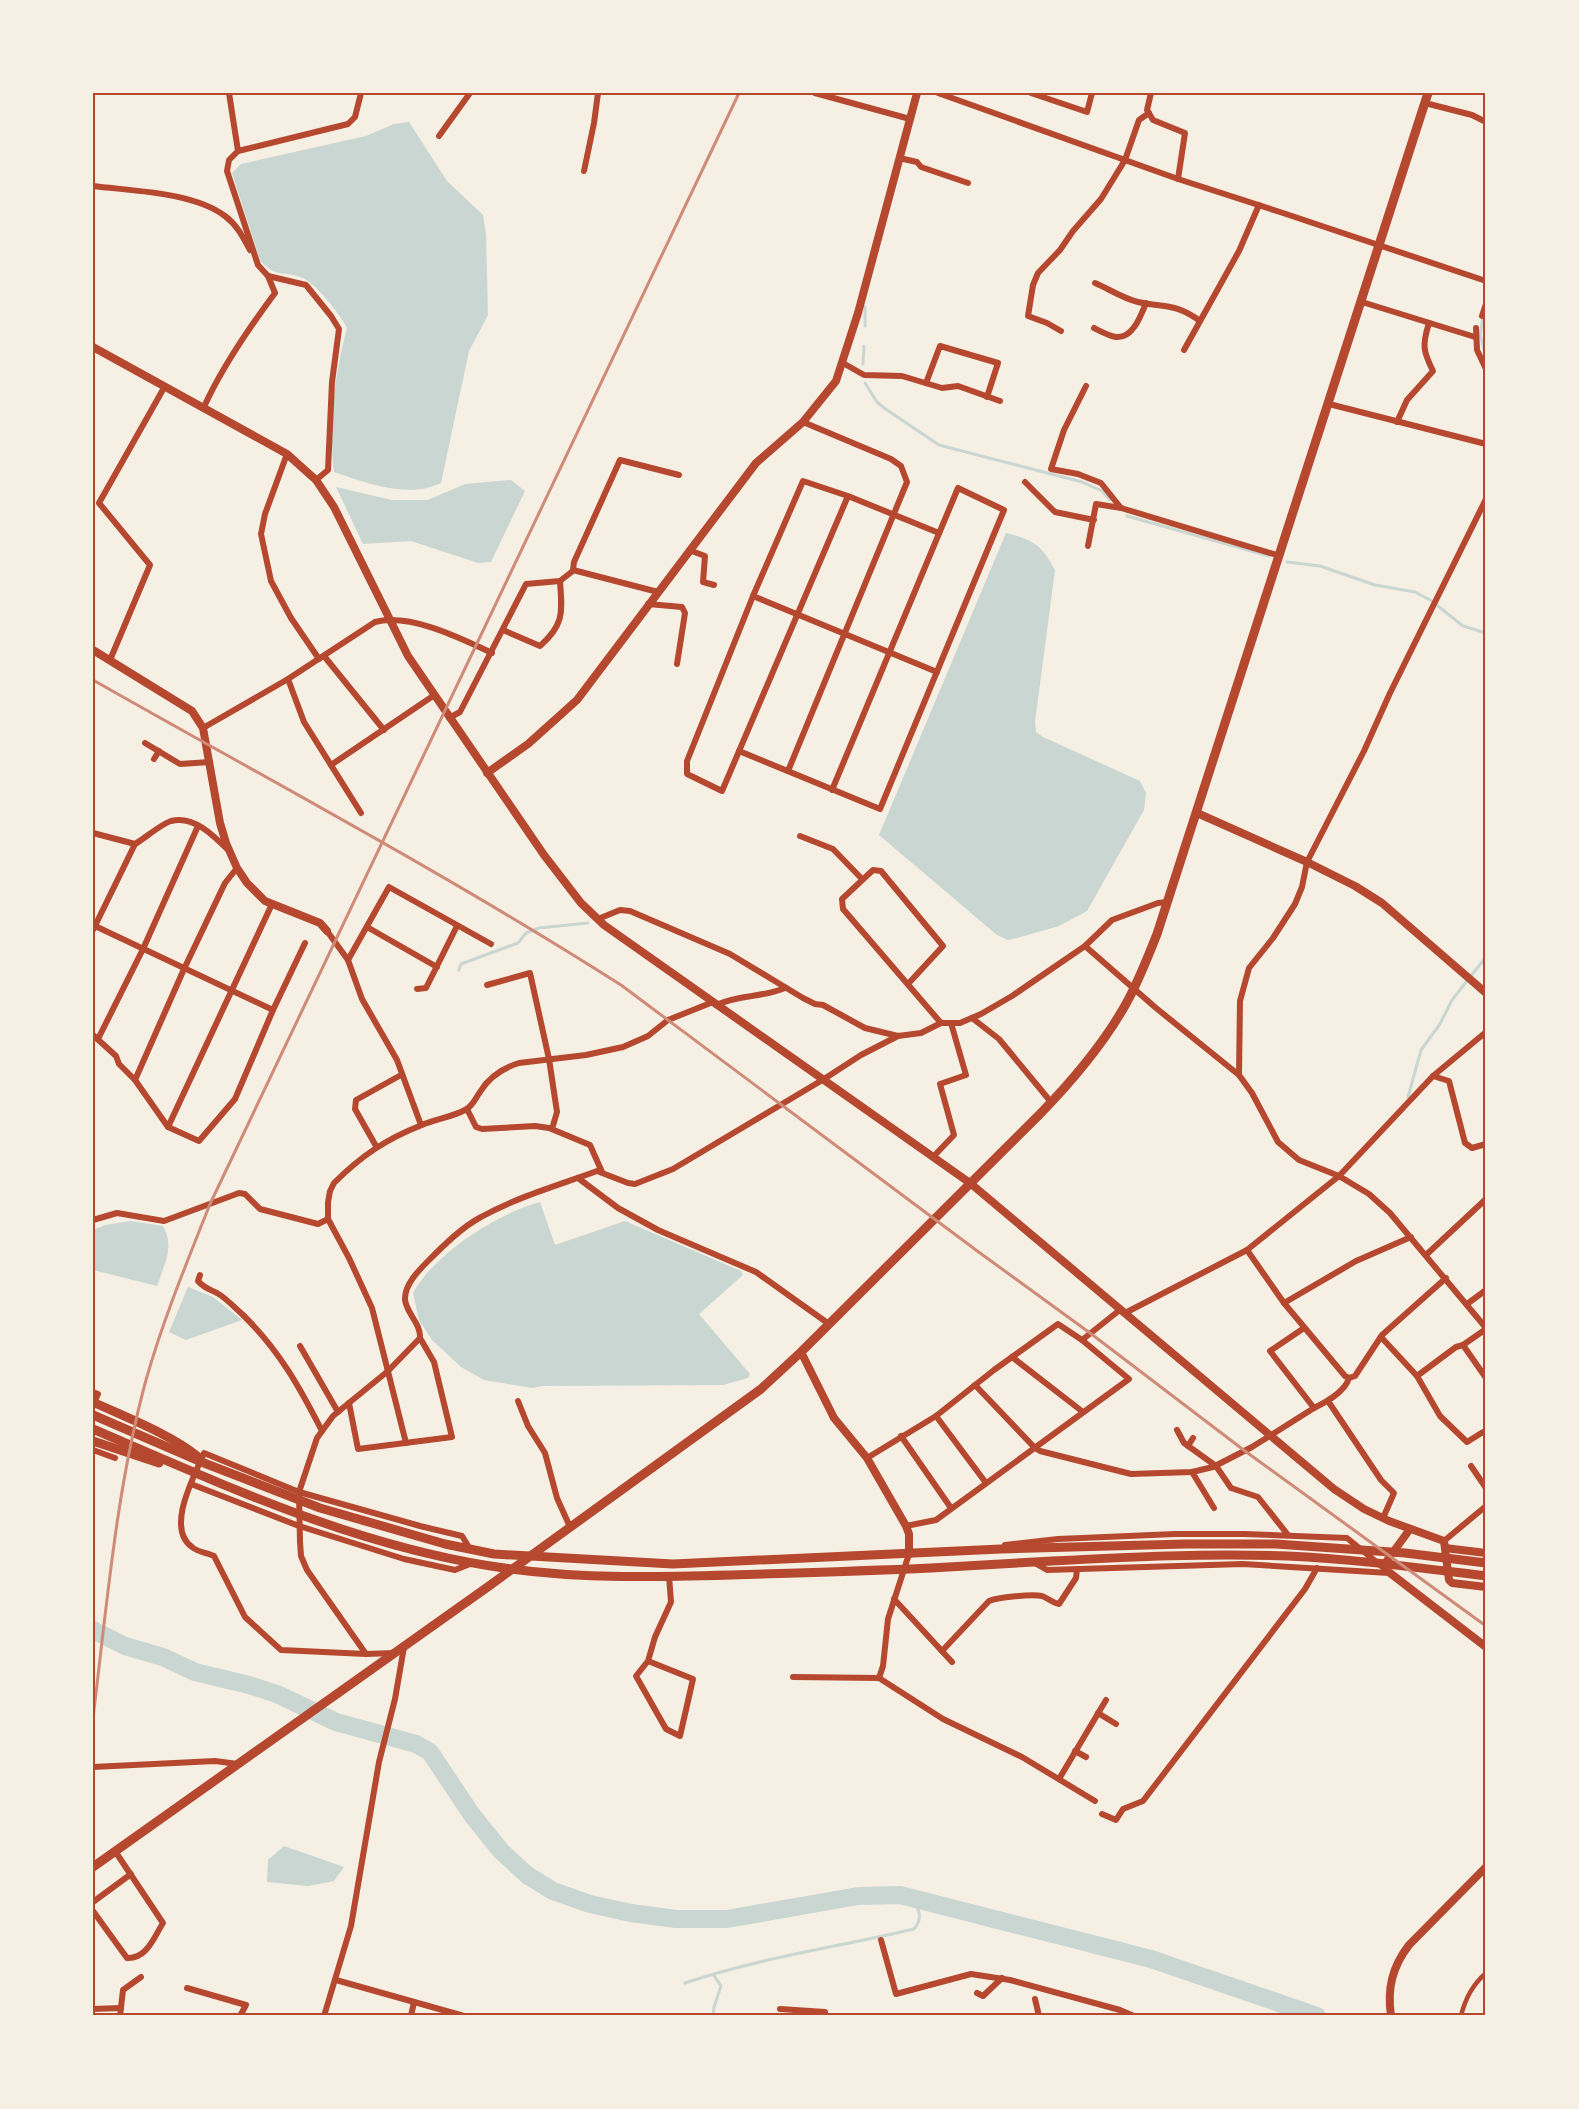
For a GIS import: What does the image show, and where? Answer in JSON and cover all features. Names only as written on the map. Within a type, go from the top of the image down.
[{"type":"main road","points":[[93,1867],[741,1404],[801,1352],[1072,1081],[1094,1052],[1119,1016],[1134,988],[1157,934],[1427,98]]},
{"type":"main road","points":[[93,1405],[185,1447],[204,1463]]},
{"type":"main road","points":[[93,1415],[280,1494],[350,1518],[470,1549],[528,1557],[673,1564],[1185,1544],[1276,1544],[1405,1553],[1486,1563]]},
{"type":"main road","points":[[93,1429],[281,1508],[348,1531],[441,1558],[511,1570],[596,1577],[669,1576],[903,1569],[1184,1556],[1263,1556],[1339,1559],[1486,1576]]},
{"type":"main road","points":[[93,1441],[199,1474]]},
{"type":"street","points":[[229,93],[238,151]]},
{"type":"street","points":[[258,265],[227,171],[229,160],[238,151],[348,124],[355,117],[361,93]]},
{"type":"street","points":[[439,136],[470,93]]},
{"type":"street","points":[[584,171],[598,93]]},
{"type":"street","points":[[815,93],[909,119]]},
{"type":"street","points":[[487,773],[528,744],[577,700],[756,463],[803,422],[836,381],[843,363],[916,93]]},
{"type":"street","points":[[938,93],[1178,179],[1486,281]]},
{"type":"street","points":[[1031,93],[1044,95],[1087,112],[1092,93]]},
{"type":"street","points":[[1151,93],[1147,110],[1153,120],[1185,133],[1178,179]]},
{"type":"street","points":[[1427,98],[1472,115],[1486,123]]},
{"type":"street","points":[[1061,331],[1028,316],[1033,285],[1038,273],[1060,250],[1072,231],[1101,199],[1125,160],[1139,120],[1149,113]]},
{"type":"street","points":[[899,158],[917,162],[921,167],[968,183]]},
{"type":"street","points":[[93,186],[200,202],[226,216],[239,230],[258,265],[268,276],[275,292],[217,381],[204,407]]},
{"type":"street","points":[[1184,350],[1239,251],[1259,205]]},
{"type":"street","points":[[268,276],[306,285],[339,329],[332,382],[328,470],[316,480]]},
{"type":"street","points":[[1095,283],[1137,302],[1173,306],[1188,312],[1200,321]]},
{"type":"street","points":[[1362,302],[1475,337]]},
{"type":"street","points":[[1094,328],[1116,337],[1125,336],[1136,326],[1146,303]]},
{"type":"street","points":[[1482,316],[1486,303]]},
{"type":"street","points":[[1397,422],[1407,400],[1434,371],[1423,341],[1429,323]]},
{"type":"street","points":[[1476,328],[1477,350],[1486,369]]},
{"type":"street","points":[[926,383],[940,346],[998,363],[987,397]]},
{"type":"street","points":[[93,347],[287,454],[316,480],[334,507],[387,618],[433,696],[566,884],[598,919],[970,1183],[1334,1489],[1383,1518],[1445,1545],[1486,1553]]},
{"type":"street","points":[[843,363],[864,375],[902,376],[942,388],[958,386],[1000,402]]},
{"type":"street","points":[[110,660],[150,565],[99,503],[165,386]]},
{"type":"street","points":[[1086,386],[1064,430],[1051,469],[1078,474],[1101,483],[1121,508]]},
{"type":"street","points":[[1329,404],[1486,444]]},
{"type":"street","points":[[788,771],[907,482],[901,466],[891,459],[803,422]]},
{"type":"street","points":[[287,454],[265,514],[261,534],[271,580],[291,618],[384,730]]},
{"type":"street","points":[[574,570],[574,562],[620,460],[679,475]]},
{"type":"street","points":[[848,496],[722,791],[687,774],[687,761],[753,596],[804,481],[848,496],[939,533]]},
{"type":"street","points":[[1025,482],[1054,512],[1094,520]]},
{"type":"street","points":[[739,751],[832,790],[880,809],[1004,510],[958,488],[832,790]]},
{"type":"street","points":[[1239,1075],[1240,1001],[1249,968],[1273,938],[1295,904],[1302,887],[1307,862],[1364,751],[1390,693],[1486,499]]},
{"type":"street","points":[[1088,546],[1096,504],[1121,508],[1280,556]]},
{"type":"street","points":[[689,550],[705,556],[703,582],[714,585]]},
{"type":"street","points":[[574,570],[658,592]]},
{"type":"street","points":[[449,718],[460,712],[526,584],[560,581],[574,570]]},
{"type":"street","points":[[503,630],[540,646],[552,635],[562,614],[560,581]]},
{"type":"street","points":[[753,596],[937,672]]},
{"type":"street","points":[[648,604],[682,607],[685,613],[677,664]]},
{"type":"street","points":[[203,728],[288,680],[375,622],[387,618],[407,621],[492,653]]},
{"type":"street","points":[[93,650],[192,711],[203,728],[220,823],[237,868],[247,883],[265,901],[320,923],[348,960],[362,999],[396,1060],[421,1125]]},
{"type":"street","points":[[288,680],[304,722],[361,813]]},
{"type":"street","points":[[331,765],[433,696]]},
{"type":"street","points":[[145,743],[180,764],[210,762]]},
{"type":"street","points":[[154,759],[159,752]]},
{"type":"street","points":[[1197,813],[1355,886],[1382,903],[1486,993]]},
{"type":"street","points":[[230,851],[198,825],[182,820],[171,821],[135,844],[94,928],[273,1010]]},
{"type":"street","points":[[198,825],[143,949],[96,1037],[116,1056],[119,1064],[135,1080],[168,1126],[199,1141],[235,1099],[305,943]]},
{"type":"street","points":[[93,833],[135,844]]},
{"type":"street","points":[[800,836],[833,849],[862,879]]},
{"type":"street","points":[[135,1080],[225,883],[237,868]]},
{"type":"street","points":[[908,984],[944,946],[881,871],[873,870],[842,899],[843,909],[941,1023]]},
{"type":"street","points":[[348,960],[389,887],[491,944]]},
{"type":"street","points":[[349,1403],[358,1449],[452,1437],[434,1362],[420,1338],[420,1332],[405,1300],[408,1288],[417,1272],[443,1246],[479,1217],[597,1171],[635,1184],[673,1169],[861,1055],[898,1036],[921,1033],[941,1023],[960,1023],[972,1018],[1012,996],[1085,946],[1112,920],[1158,903],[1167,902]]},
{"type":"street","points":[[168,1126],[272,904]]},
{"type":"street","points":[[598,919],[620,910],[630,911],[711,945],[803,998],[823,1005],[865,1028],[898,1036]]},
{"type":"street","points":[[417,989],[426,988],[457,926]]},
{"type":"street","points":[[367,927],[437,966]]},
{"type":"street","points":[[1085,946],[1239,1075],[1252,1093],[1278,1142],[1299,1160],[1339,1176],[1369,1194],[1390,1213],[1486,1328],[1417,1376]]},
{"type":"street","points":[[487,985],[530,973],[549,1059],[557,1112],[552,1129]]},
{"type":"street","points":[[406,1443],[368,1300],[328,1219],[330,1191],[334,1184],[376,1146],[421,1125],[467,1109],[500,1071],[519,1063],[622,1047],[648,1036],[668,1020],[733,998],[772,993],[785,988]]},
{"type":"street","points":[[972,1018],[999,1039],[1051,1102]]},
{"type":"street","points":[[933,1157],[954,1134],[940,1084],[966,1075],[951,1023]]},
{"type":"street","points":[[1082,1340],[1123,1311],[1247,1250],[1339,1176],[1433,1076],[1486,1032]]},
{"type":"street","points":[[376,1146],[355,1109],[356,1100],[401,1075]]},
{"type":"street","points":[[1433,1076],[1449,1081],[1465,1143],[1472,1148],[1486,1144]]},
{"type":"street","points":[[467,1109],[476,1127],[482,1129],[535,1126],[552,1129],[590,1145],[602,1172]]},
{"type":"street","points":[[578,1178],[618,1208],[658,1230],[756,1272],[829,1324]]},
{"type":"street","points":[[93,1220],[117,1213],[164,1221],[239,1193],[246,1194],[260,1209],[318,1224],[328,1219]]},
{"type":"street","points":[[1426,1255],[1486,1199]]},
{"type":"street","points":[[1284,1303],[1356,1261],[1411,1237]]},
{"type":"street","points":[[1247,1250],[1284,1303],[1349,1378],[1355,1377],[1381,1337],[1446,1278]]},
{"type":"street","points":[[200,1275],[198,1281],[204,1288],[217,1293],[241,1313],[268,1341],[296,1380],[322,1431]]},
{"type":"street","points":[[1467,1304],[1486,1290]]},
{"type":"street","points":[[867,1458],[936,1416],[1058,1324],[1082,1340],[1129,1379],[936,1520],[906,1526]]},
{"type":"street","points":[[1304,1328],[1270,1351],[1314,1408]]},
{"type":"street","points":[[1381,1337],[1417,1376],[1440,1416],[1467,1442],[1484,1432],[1486,1435]]},
{"type":"street","points":[[366,1654],[307,1570],[301,1556],[299,1492],[317,1438],[322,1431],[338,1412],[388,1371],[420,1338]]},
{"type":"street","points":[[1463,1345],[1486,1378]]},
{"type":"street","points":[[300,1346],[338,1412]]},
{"type":"street","points":[[801,1352],[834,1418],[867,1458],[909,1534],[909,1554],[888,1619],[883,1666],[879,1678]]},
{"type":"street","points":[[1012,1357],[1083,1412]]},
{"type":"street","points":[[975,1385],[1040,1451],[1131,1474],[1192,1472],[1216,1466],[1252,1448],[1328,1401],[1348,1384],[1349,1378]]},
{"type":"street","points":[[93,1392],[98,1394],[93,1405]]},
{"type":"street","points":[[518,1401],[528,1426],[545,1453],[557,1498],[570,1527]]},
{"type":"street","points":[[1328,1401],[1381,1480],[1394,1493],[1383,1518]]},
{"type":"street","points":[[936,1416],[986,1483]]},
{"type":"street","points":[[1178,1430],[1184,1443],[1216,1466],[1231,1488],[1258,1497],[1288,1535]]},
{"type":"street","points":[[901,1437],[951,1508]]},
{"type":"street","points":[[1188,1446],[1193,1438]]},
{"type":"street","points":[[93,1450],[115,1458]]},
{"type":"street","points":[[394,1653],[281,1650],[245,1617],[214,1556],[192,1548],[184,1538],[181,1523],[184,1496],[204,1453],[299,1492],[420,1527],[462,1536],[470,1549]]},
{"type":"street","points":[[1471,1466],[1486,1488]]},
{"type":"street","points":[[1192,1472],[1214,1508]]},
{"type":"street","points":[[191,1484],[299,1526],[404,1559],[454,1570],[471,1563]]},
{"type":"street","points":[[1445,1545],[1486,1506]]},
{"type":"street","points":[[1383,1567],[1410,1529]]},
{"type":"street","points":[[951,1552],[1058,1539],[1175,1534],[1347,1538],[1486,1647]]},
{"type":"street","points":[[1102,1814],[1116,1820],[1123,1809],[1143,1801],[1321,1568],[1326,1537]]},
{"type":"street","points":[[1445,1545],[1449,1580],[1452,1583],[1486,1587]]},
{"type":"street","points":[[1032,1562],[1047,1570],[1243,1564],[1390,1573]]},
{"type":"street","points":[[942,1651],[989,1601],[997,1598],[1042,1596],[1059,1604],[1077,1578],[1077,1569]]},
{"type":"street","points":[[648,1661],[693,1678],[680,1736],[666,1729],[636,1676],[648,1661],[655,1637],[671,1602],[669,1576]]},
{"type":"street","points":[[894,1599],[952,1662]]},
{"type":"street","points":[[324,2016],[351,1926],[379,1762],[399,1681],[404,1646]]},
{"type":"street","points":[[793,1677],[879,1678],[943,1719],[1013,1752],[1095,1801]]},
{"type":"street","points":[[1059,1779],[1106,1700]]},
{"type":"street","points":[[1098,1713],[1116,1724]]},
{"type":"street","points":[[1075,1751],[1086,1757]]},
{"type":"street","points":[[93,1767],[215,1761],[238,1764]]},
{"type":"street","points":[[1086,1795],[1091,1788]]},
{"type":"street","points":[[93,1911],[127,1958],[136,1958],[144,1954],[163,1923],[115,1851]]},
{"type":"street","points":[[1391,2016],[1389,2002],[1392,1974],[1398,1958],[1486,1867]]},
{"type":"street","points":[[93,1902],[131,1874]]},
{"type":"street","points":[[882,1940],[896,1994],[971,1974],[1002,1978],[1134,2016]]},
{"type":"street","points":[[1461,2016],[1475,1982],[1486,1973]]},
{"type":"street","points":[[120,2016],[123,1990],[141,1977]]},
{"type":"street","points":[[977,1993],[983,1996],[1002,1978]]},
{"type":"street","points":[[336,1980],[464,2016]]},
{"type":"street","points":[[187,1988],[246,2005],[240,2016]]},
{"type":"street","points":[[1035,1999],[1039,2016]]},
{"type":"street","points":[[411,2016],[414,2002]]},
{"type":"street","points":[[93,2009],[121,2008]]},
{"type":"street","points":[[780,2009],[825,2012],[825,2016]]},
{"type":"shaded area","points":[[409,122],[447,181],[483,215],[486,234],[488,315],[469,351],[441,483],[415,490],[387,488],[334,472],[332,417],[339,363],[347,328],[328,300],[309,282],[303,278],[271,270],[260,260],[232,173],[241,164],[366,136],[394,124]]},
{"type":"shaded area","points":[[511,480],[525,491],[491,562],[478,563],[411,541],[363,544],[336,487],[392,500],[428,500],[465,484]]},
{"type":"shaded area","points":[[1006,533],[1035,544],[1045,554],[1055,570],[1035,722],[1036,732],[1140,781],[1146,793],[1144,810],[1087,911],[1059,926],[1008,940],[997,935],[879,835]]},
{"type":"shaded area","points":[[540,1202],[555,1245],[625,1221],[741,1271],[743,1275],[699,1314],[750,1374],[748,1378],[723,1385],[542,1386],[532,1388],[484,1380],[461,1367],[432,1340],[419,1320],[413,1293],[436,1264],[469,1237],[505,1215]]},
{"type":"shaded area","points":[[131,1221],[163,1226],[168,1249],[157,1286],[93,1270],[93,1230],[105,1225]]},
{"type":"shaded area","points":[[188,1287],[213,1297],[242,1320],[186,1340],[169,1332]]},
{"type":"shaded area","points":[[284,1846],[344,1867],[334,1881],[308,1886],[267,1882],[268,1860]]},
{"type":"waterway","points":[[865,307],[865,326]]},
{"type":"waterway","points":[[1483,317],[1480,335],[1486,356]]},
{"type":"waterway","points":[[863,364],[864,346]]},
{"type":"waterway","points":[[865,383],[877,402],[884,408],[939,445],[1082,482],[1102,491],[1110,500]]},
{"type":"waterway","points":[[1127,516],[1269,556]]},
{"type":"waterway","points":[[1287,562],[1320,566],[1375,585],[1415,592],[1432,601]]},
{"type":"waterway","points":[[1438,606],[1463,626],[1486,633]]},
{"type":"waterway","points":[[459,970],[461,964],[518,943],[526,933],[539,928],[588,923]]},
{"type":"waterway","points":[[1408,1097],[1421,1050],[1440,1024],[1452,1000],[1486,957]]},
{"type":"waterway","points":[[93,1630],[125,1646],[163,1657],[195,1672],[277,1694],[336,1722],[416,1744],[430,1752],[472,1815],[501,1851],[527,1875],[553,1891],[590,1904],[631,1913],[676,1919],[727,1919],[858,1896],[900,1895],[1151,1959],[1317,2016]]},
{"type":"waterway","points":[[685,1983],[770,1960],[914,1929],[919,1918],[914,1899]]},
{"type":"waterway","points":[[713,1974],[721,1986],[713,2016]]},
{"type":"railway","points":[[93,1718],[120,1505],[136,1421],[160,1335],[201,1226],[739,93]]},
{"type":"railway","points":[[93,680],[491,905],[621,985],[1090,1333],[1245,1451],[1486,1626]]}]
